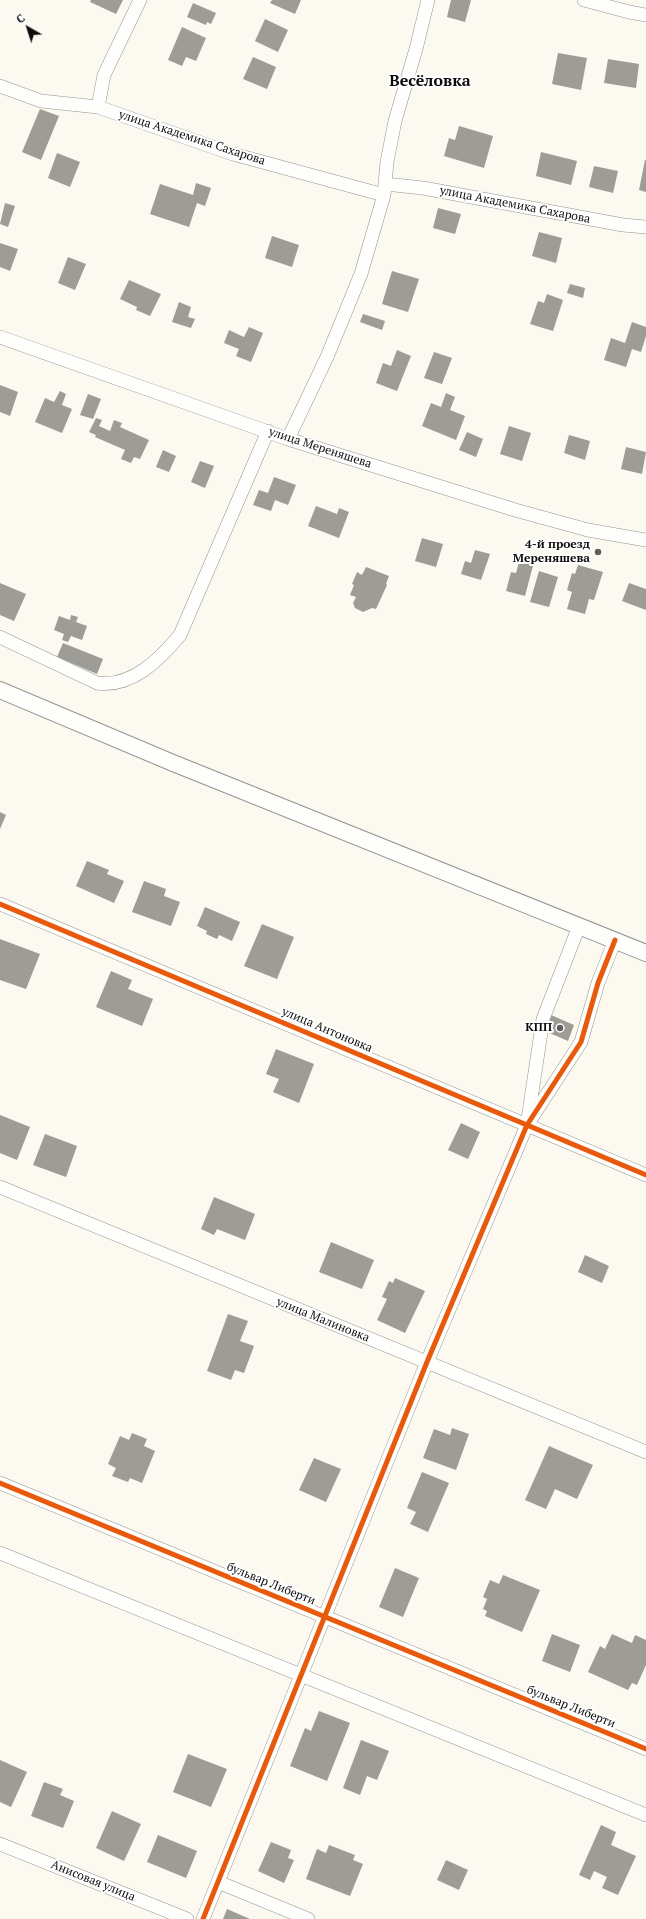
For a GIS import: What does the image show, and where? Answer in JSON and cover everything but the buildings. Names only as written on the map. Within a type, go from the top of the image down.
[{"type":"street","points":[[98,107],[104,75],[140,0]]},
{"type":"street","points":[[288,439],[327,357],[361,274],[384,189],[387,162],[395,121],[416,49],[428,0]]},
{"type":"street","points":[[584,0],[646,15]]},
{"type":"street","name":"улица Академика Сахарова","points":[[0,86],[41,101],[98,107],[233,154],[384,189],[423,188],[623,225],[646,227]]},
{"type":"street","name":"улица Мереняшева","points":[[0,337],[288,439],[515,510],[588,530],[646,540]]},
{"type":"street","points":[[0,636],[97,683],[109,685],[122,682],[136,675],[152,664],[168,650],[180,635],[268,431]]},
{"type":"street","points":[[0,690],[173,763],[646,953]]},
{"type":"street","name":"улица Антоновка","points":[[0,904],[646,1175]]},
{"type":"street","points":[[527,1125],[543,1019],[579,926]]},
{"type":"street","points":[[203,1919],[427,1362],[527,1125],[581,1042],[598,983],[615,940]]},
{"type":"street","name":"улица Малиновка","points":[[0,1187],[646,1452]]},
{"type":"street","name":"бульвар Либерти","points":[[0,1483],[646,1749]]},
{"type":"street","points":[[0,1552],[646,1815]]},
{"type":"street","name":"Анисовая улица","points":[[0,1844],[187,1919]]},
{"type":"street","points":[[218,1882],[308,1919]]},
{"type":"cycle path","points":[[0,904],[646,1175]]},
{"type":"cycle path","points":[[203,1919],[427,1362],[527,1125],[581,1042],[598,983],[615,940]]},
{"type":"cycle path","points":[[0,1483],[646,1749]]},
{"type":"place","name":"4-й проезд Мереняшева","points":[[598,552]]},
{"type":"place","name":"КПП","points":[[560,1028]]},
{"type":"district","name":"Весёловка","points":[[430,81]]}]
